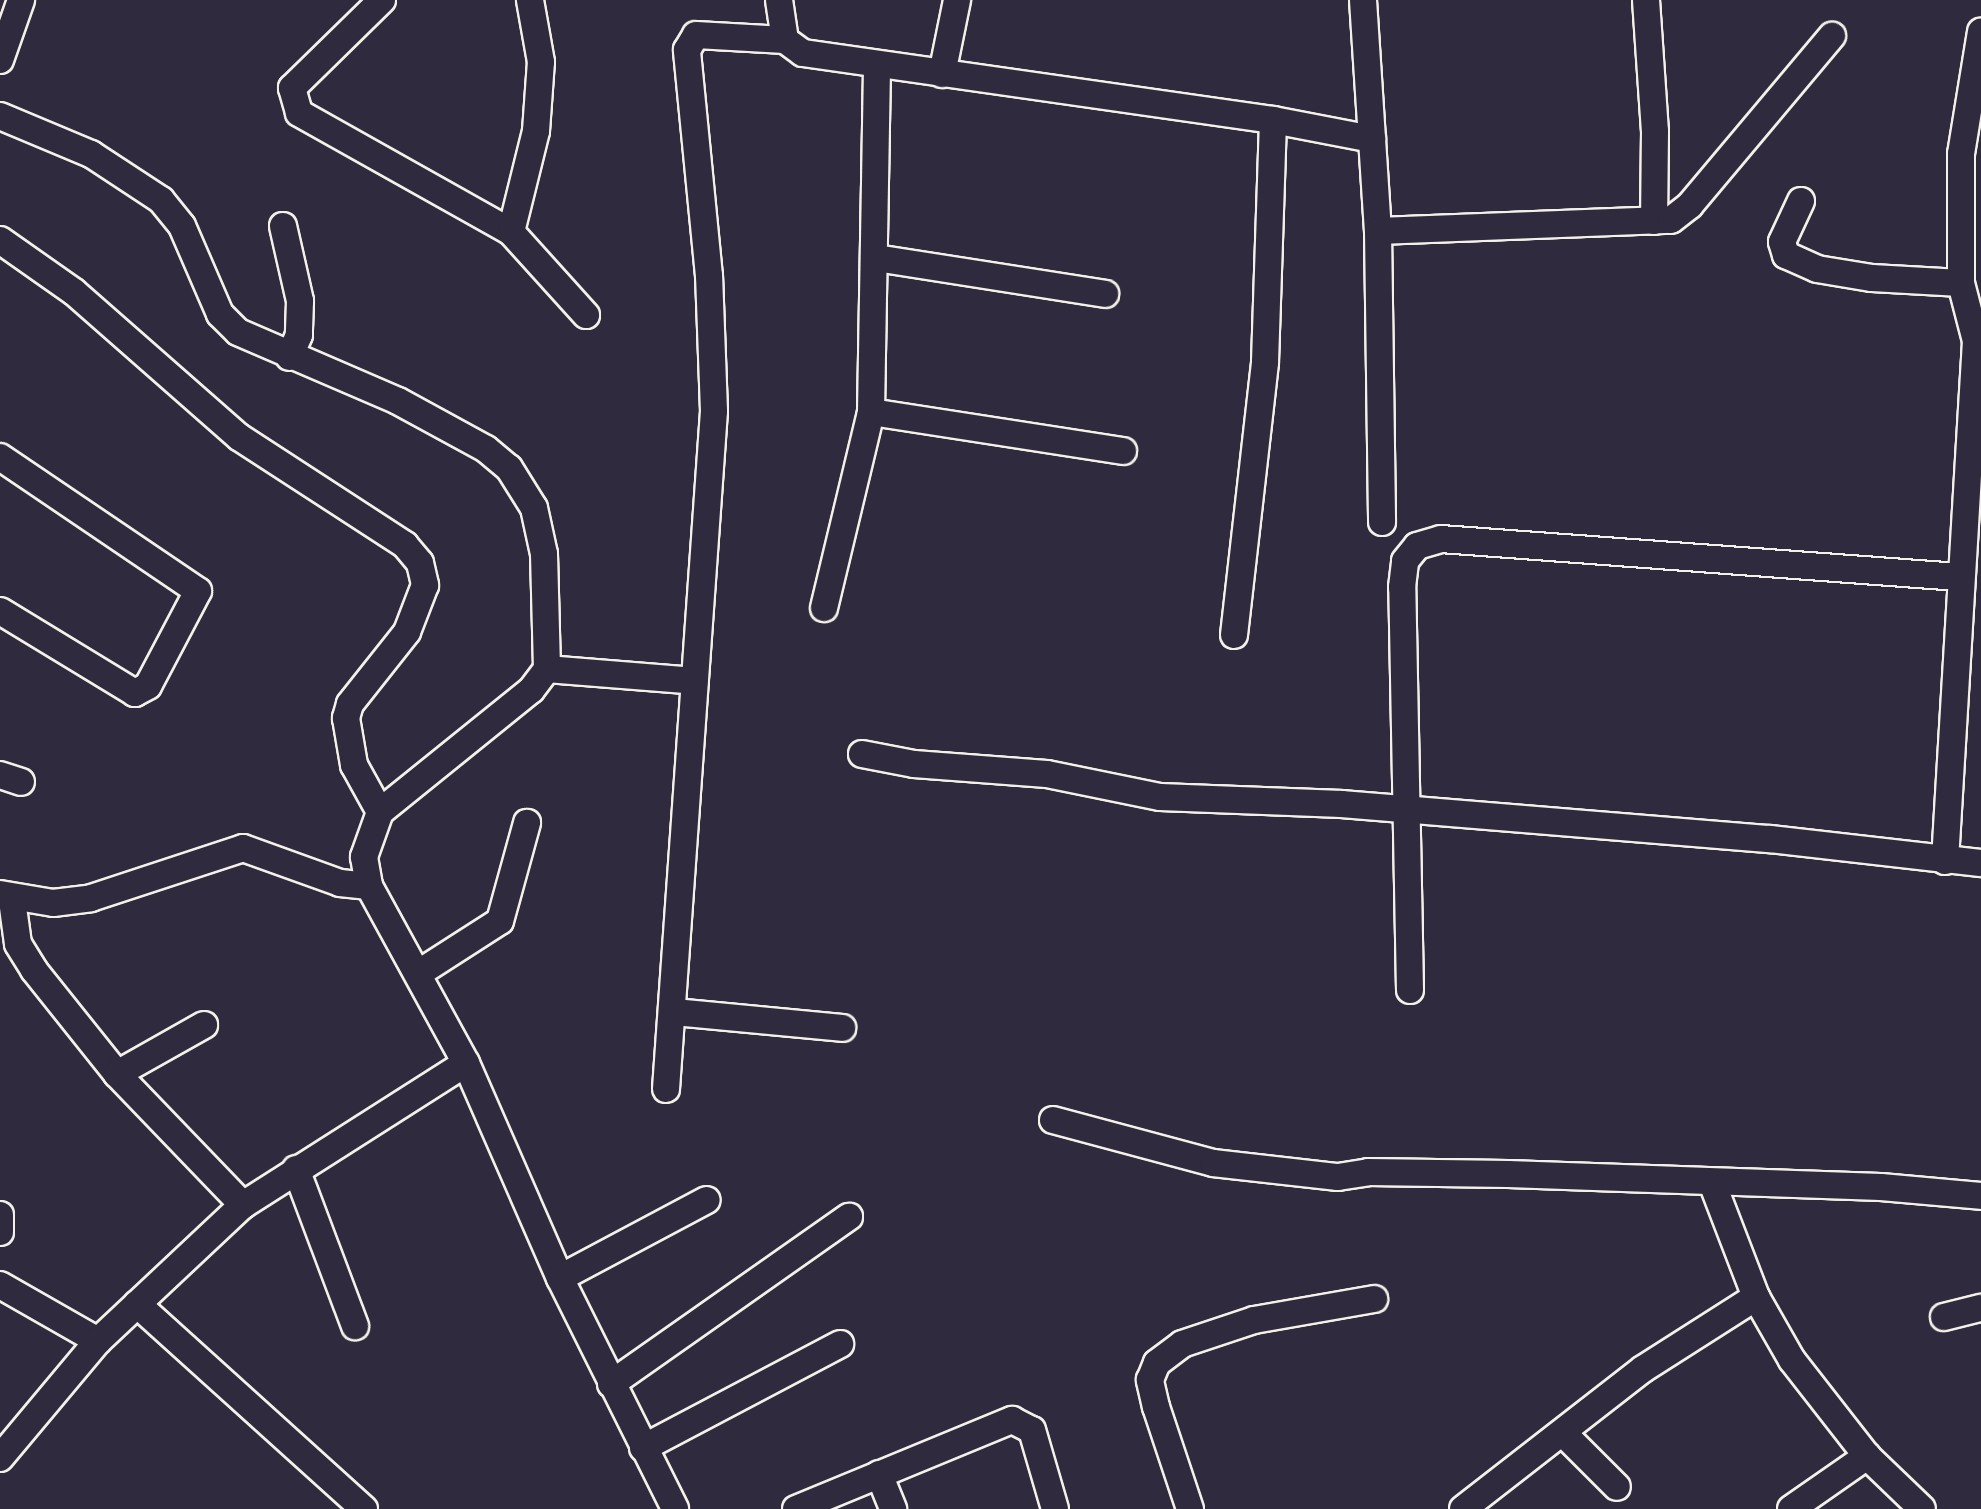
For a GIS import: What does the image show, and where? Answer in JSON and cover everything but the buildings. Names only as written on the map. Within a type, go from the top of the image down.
[{"type":"street","points":[[0,60],[21,0]]},
{"type":"street","points":[[382,0],[292,88],[293,102],[312,123],[388,159],[511,232],[586,315]]},
{"type":"street","points":[[511,232],[536,131],[541,62],[530,0]]},
{"type":"street","points":[[779,0],[785,40]]},
{"type":"street","points":[[942,74],[957,0]]},
{"type":"street","points":[[1363,0],[1378,231],[1382,522]]},
{"type":"street","points":[[1646,0],[1655,131],[1654,221]]},
{"type":"street","points":[[1945,861],[1959,577],[1978,341],[1961,283],[1961,154],[1981,32]]},
{"type":"street","points":[[666,1089],[674,1012],[714,411],[709,276],[687,50],[696,35],[785,40],[803,53],[877,66],[1273,120],[1372,139]]},
{"type":"street","points":[[1378,231],[1671,220],[1690,205],[1832,36]]},
{"type":"street","points":[[824,608],[871,412],[877,66]]},
{"type":"street","points":[[0,116],[91,154],[161,200],[182,226],[220,314],[238,332],[289,357],[398,401],[486,449],[509,468],[534,508],[544,554],[547,669],[531,690],[380,812],[364,857],[369,886],[466,1063],[560,1278],[675,1509]]},
{"type":"street","points":[[1234,635],[1265,362],[1273,120]]},
{"type":"street","points":[[1801,201],[1782,242],[1786,255],[1817,269],[1872,278],[1961,283]]},
{"type":"street","points":[[283,226],[300,301],[299,335],[289,357]]},
{"type":"street","points":[[0,240],[74,292],[239,437],[405,545],[420,563],[425,585],[407,632],[350,704],[346,718],[354,765],[380,812]]},
{"type":"street","points":[[876,258],[1105,294]]},
{"type":"street","points":[[871,412],[1123,451]]},
{"type":"street","points":[[0,457],[198,591],[148,686],[135,693],[0,611]]},
{"type":"street","points":[[1410,990],[1403,812],[1402,587],[1405,561],[1417,546],[1441,539],[1959,577]]},
{"type":"street","points":[[547,669],[695,681]]},
{"type":"street","points":[[862,754],[914,764],[1047,774],[1160,797],[1342,804],[1403,812],[1770,839],[1981,863]]},
{"type":"street","points":[[419,973],[500,921],[527,823]]},
{"type":"street","points":[[243,1205],[117,1074],[18,944],[6,897],[53,903],[91,898],[243,848],[340,883],[369,886]]},
{"type":"street","points":[[674,1012],[842,1028]]},
{"type":"street","points":[[117,1074],[204,1025]]},
{"type":"street","points":[[0,1458],[98,1341],[243,1205],[466,1063]]},
{"type":"street","points":[[1053,1120],[1213,1163],[1338,1177],[1368,1172],[1713,1185],[1881,1187],[1981,1196]]},
{"type":"street","points":[[296,1169],[355,1326]]},
{"type":"street","points":[[1713,1185],[1756,1297],[1792,1360],[1867,1456],[1922,1509]]},
{"type":"street","points":[[560,1278],[707,1200]]},
{"type":"street","points":[[0,1215],[0,1232]]},
{"type":"street","points":[[611,1384],[849,1217]]},
{"type":"street","points":[[0,1285],[98,1341]]},
{"type":"street","points":[[1463,1509],[1643,1369],[1756,1297]]},
{"type":"street","points":[[1190,1509],[1156,1407],[1150,1380],[1157,1363],[1182,1344],[1254,1320],[1374,1299]]},
{"type":"street","points":[[137,1304],[364,1509]]},
{"type":"street","points":[[1944,1317],[1981,1308]]},
{"type":"street","points":[[643,1448],[840,1344]]},
{"type":"street","points":[[796,1509],[1012,1420],[1032,1430],[1055,1509]]},
{"type":"street","points":[[1563,1433],[1617,1487]]},
{"type":"street","points":[[1791,1509],[1867,1456]]},
{"type":"street","points":[[879,1474],[893,1509]]}]
